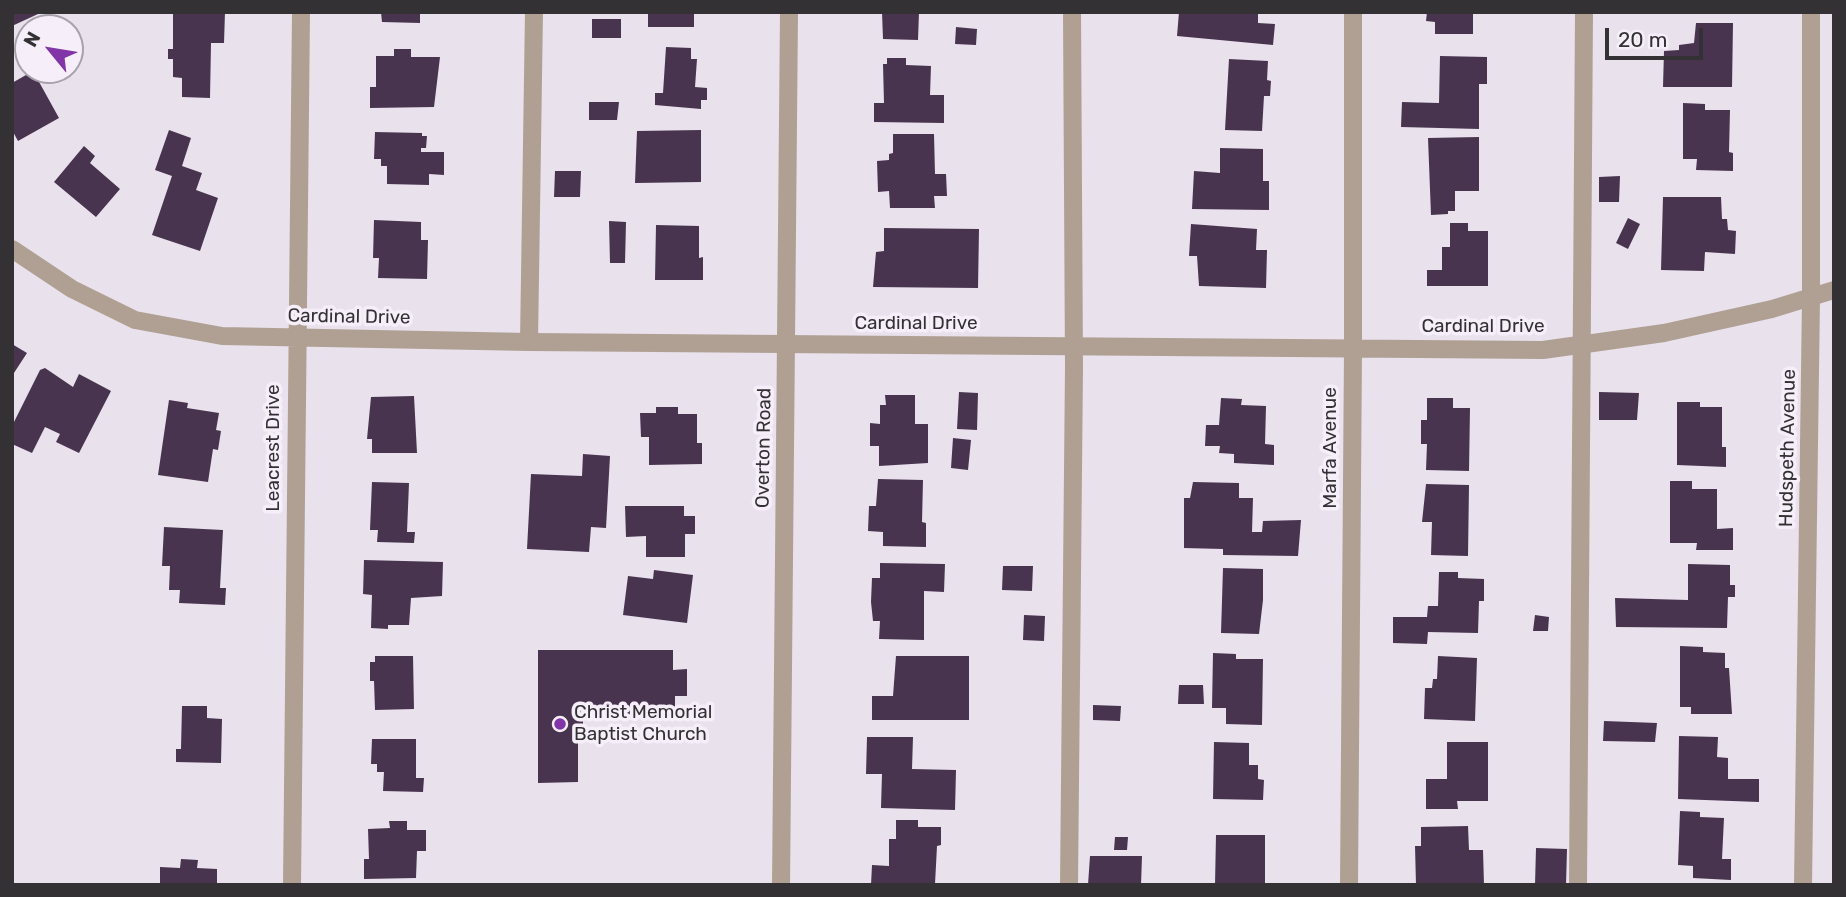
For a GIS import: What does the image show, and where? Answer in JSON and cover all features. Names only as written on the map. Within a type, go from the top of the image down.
[{"type":"street","name":"Leacrest Drive","points":[[292,885],[301,12]]},
{"type":"street","points":[[529,342],[534,12]]},
{"type":"street","name":"Overton Road","points":[[781,885],[789,12]]},
{"type":"street","points":[[1069,885],[1073,345],[1072,12]]},
{"type":"street","name":"Marfa Avenue","points":[[1349,885],[1353,12]]},
{"type":"street","points":[[1578,885],[1584,12]]},
{"type":"street","name":"Hudspeth Avenue","points":[[1803,885],[1811,298],[1811,12]]},
{"type":"street","name":"Cardinal Drive","points":[[12,249],[72,289],[135,320],[222,336],[529,342],[1542,349],[1664,333],[1811,298],[1834,290]]},
{"type":"building","points":[[12,12],[37,12],[38,14],[14,14],[12,26]]},
{"type":"building","points":[[173,12],[225,12],[224,43],[211,43],[210,98],[182,97],[182,78],[173,77],[173,59],[168,59],[168,49],[173,49]]},
{"type":"building","points":[[381,12],[420,12],[420,23],[382,22]]},
{"type":"building","points":[[648,12],[694,12],[694,27],[648,27]]},
{"type":"building","points":[[882,12],[919,12],[918,40],[883,39]]},
{"type":"building","points":[[1179,12],[1258,12],[1258,23],[1275,24],[1273,45],[1177,36]]},
{"type":"building","points":[[1427,12],[1473,12],[1473,34],[1435,34],[1435,22],[1426,21]]},
{"type":"building","points":[[592,19],[621,19],[621,38],[592,38]]},
{"type":"building","points":[[1696,23],[1733,23],[1732,87],[1663,87],[1664,51],[1679,50],[1679,45],[1694,43]]},
{"type":"building","points":[[956,27],[977,29],[976,45],[955,44]]},
{"type":"building","points":[[666,47],[691,48],[691,59],[697,59],[695,87],[707,88],[707,100],[701,100],[701,109],[655,105],[655,93],[663,93]]},
{"type":"building","points":[[394,49],[411,49],[411,57],[440,57],[434,107],[370,108],[370,87],[376,87],[376,56],[394,56]]},
{"type":"building","points":[[1440,56],[1487,57],[1487,84],[1479,84],[1479,129],[1401,127],[1402,102],[1439,103]]},
{"type":"building","points":[[887,58],[906,58],[906,65],[931,66],[930,95],[944,95],[944,123],[874,122],[874,103],[884,103],[883,64],[887,64]]},
{"type":"building","points":[[1229,59],[1268,61],[1270,96],[1264,96],[1262,131],[1225,130]]},
{"type":"building","points":[[12,83],[40,84],[59,118],[18,141],[12,130]]},
{"type":"building","points":[[589,102],[619,102],[617,120],[589,120]]},
{"type":"building","points":[[1683,103],[1705,104],[1705,110],[1730,110],[1729,152],[1733,153],[1733,171],[1696,170],[1697,159],[1683,159]]},
{"type":"building","points":[[169,130],[191,138],[182,166],[202,173],[196,190],[218,198],[200,251],[152,235],[172,176],[155,170]]},
{"type":"building","points":[[701,130],[701,182],[635,183],[637,131]]},
{"type":"building","points":[[375,132],[422,133],[422,136],[427,136],[426,148],[421,148],[421,152],[444,152],[444,175],[429,174],[429,185],[387,184],[387,166],[381,166],[381,159],[374,159]]},
{"type":"building","points":[[893,134],[934,134],[935,174],[946,174],[947,196],[934,196],[935,208],[890,208],[889,191],[878,192],[877,161],[889,160],[889,154],[893,153]]},
{"type":"building","points":[[1479,137],[1479,191],[1455,191],[1455,211],[1431,215],[1428,138]]},
{"type":"building","points":[[84,146],[95,156],[90,163],[120,189],[96,217],[54,182]]},
{"type":"building","points":[[1220,148],[1263,149],[1263,181],[1269,181],[1269,210],[1192,209],[1194,171],[1220,173]]},
{"type":"building","points":[[555,171],[581,171],[580,197],[554,197]]},
{"type":"building","points":[[1620,176],[1619,202],[1599,202],[1599,177]]},
{"type":"building","points":[[1663,197],[1721,197],[1722,219],[1727,219],[1728,230],[1736,231],[1735,254],[1705,252],[1704,271],[1661,270]]},
{"type":"building","points":[[1628,218],[1640,224],[1628,249],[1616,243]]},
{"type":"building","points":[[374,220],[421,222],[421,240],[428,240],[427,279],[378,278],[379,258],[373,258]]},
{"type":"building","points":[[609,221],[626,222],[625,263],[610,263]]},
{"type":"building","points":[[1450,223],[1468,223],[1468,231],[1488,231],[1488,286],[1427,286],[1427,270],[1442,270],[1442,247],[1450,247]]},
{"type":"building","points":[[1191,224],[1257,229],[1256,250],[1267,250],[1266,288],[1199,286],[1197,256],[1189,256]]},
{"type":"building","points":[[656,225],[699,226],[699,258],[703,257],[703,280],[655,280]]},
{"type":"building","points":[[884,228],[979,229],[978,288],[873,287],[876,252],[884,251]]},
{"type":"building","points":[[12,344],[27,353],[12,376]]},
{"type":"building","points":[[45,368],[73,387],[79,374],[111,391],[79,453],[56,442],[60,434],[45,427],[32,453],[12,444],[12,426],[40,370]]},
{"type":"building","points":[[959,392],[978,393],[977,430],[957,429]]},
{"type":"building","points":[[1599,392],[1639,393],[1637,420],[1599,420]]},
{"type":"building","points":[[885,395],[915,395],[915,424],[928,424],[928,463],[879,466],[879,446],[870,446],[870,423],[880,424],[880,405],[886,405]]},
{"type":"building","points":[[414,396],[417,453],[372,453],[372,439],[367,439],[371,397]]},
{"type":"building","points":[[1221,398],[1242,399],[1241,405],[1266,406],[1265,444],[1274,445],[1274,465],[1234,463],[1234,454],[1219,453],[1220,446],[1205,446],[1206,425],[1219,425]]},
{"type":"building","points":[[1427,398],[1453,398],[1453,408],[1470,408],[1469,471],[1426,470],[1427,444],[1421,444],[1421,420],[1427,420]]},
{"type":"building","points":[[169,400],[188,403],[187,408],[219,413],[216,430],[221,431],[218,450],[213,449],[208,482],[158,475]]},
{"type":"building","points":[[1677,402],[1700,402],[1700,407],[1722,407],[1722,447],[1726,447],[1726,467],[1677,465]]},
{"type":"building","points":[[656,407],[678,407],[678,414],[697,414],[697,443],[702,443],[702,464],[649,465],[649,437],[641,437],[640,413],[656,413]]},
{"type":"building","points":[[953,438],[971,440],[968,470],[951,468]]},
{"type":"building","points":[[583,454],[610,456],[606,528],[591,527],[589,552],[527,549],[531,474],[582,476]]},
{"type":"building","points":[[878,479],[923,480],[922,522],[926,523],[926,547],[883,546],[883,532],[868,531],[869,506],[876,506]]},
{"type":"building","points":[[1670,481],[1692,481],[1692,489],[1717,489],[1717,529],[1733,528],[1733,550],[1696,550],[1697,543],[1670,543]]},
{"type":"building","points":[[372,482],[409,483],[407,532],[415,532],[414,543],[377,542],[378,530],[370,530]]},
{"type":"building","points":[[1193,482],[1239,483],[1239,498],[1253,498],[1252,532],[1262,532],[1263,521],[1301,520],[1298,556],[1223,555],[1223,549],[1184,548],[1184,498],[1190,498]]},
{"type":"building","points":[[1426,484],[1469,485],[1468,556],[1431,555],[1432,522],[1422,522]]},
{"type":"building","points":[[625,506],[684,506],[684,516],[695,516],[695,534],[685,534],[685,557],[646,557],[646,536],[626,537]]},
{"type":"building","points":[[164,527],[223,530],[220,588],[226,588],[225,605],[179,603],[180,590],[169,590],[170,566],[162,566]]},
{"type":"building","points":[[364,560],[443,562],[442,596],[411,598],[409,625],[388,625],[388,629],[371,628],[372,595],[363,594]]},
{"type":"building","points":[[880,563],[945,564],[944,592],[924,591],[924,640],[879,639],[880,621],[873,621],[871,602],[872,578],[880,578]]},
{"type":"building","points":[[1688,564],[1730,565],[1730,585],[1735,585],[1735,597],[1728,597],[1727,628],[1616,627],[1615,598],[1688,600]]},
{"type":"building","points":[[1003,566],[1033,566],[1032,591],[1002,590]]},
{"type":"building","points":[[1223,568],[1263,569],[1259,634],[1221,633]]},
{"type":"building","points":[[654,570],[693,575],[687,623],[623,615],[628,576],[653,579]]},
{"type":"building","points":[[1439,572],[1458,572],[1458,578],[1484,579],[1484,601],[1479,601],[1478,633],[1428,632],[1427,644],[1393,643],[1393,617],[1427,617],[1428,606],[1438,606]]},
{"type":"building","points":[[1024,615],[1045,616],[1044,641],[1023,640]]},
{"type":"building","points":[[1535,615],[1549,617],[1548,631],[1533,631]]},
{"type":"building","points":[[1680,646],[1703,647],[1703,652],[1725,653],[1725,668],[1729,668],[1732,714],[1691,714],[1691,707],[1680,707]]},
{"type":"building","name":"Christ Memorial Baptist Church","points":[[538,650],[673,650],[673,670],[687,669],[687,696],[675,696],[675,714],[583,715],[583,732],[578,732],[578,782],[538,783]]},
{"type":"building","points":[[1213,653],[1236,654],[1236,659],[1263,659],[1262,725],[1226,724],[1226,708],[1212,708]]},
{"type":"building","points":[[375,656],[413,656],[414,709],[375,710],[370,662],[375,662]]},
{"type":"building","points":[[896,656],[969,656],[969,720],[872,720],[872,696],[893,696]]},
{"type":"building","points":[[1438,656],[1477,658],[1475,721],[1424,719],[1425,688],[1432,688],[1433,679],[1437,679]]},
{"type":"building","points":[[1179,685],[1203,685],[1204,704],[1178,704]]},
{"type":"building","points":[[1093,705],[1121,706],[1120,721],[1093,720]]},
{"type":"building","points":[[182,706],[207,706],[207,718],[222,719],[221,763],[176,762],[176,749],[181,749]]},
{"type":"building","points":[[1604,721],[1657,723],[1655,742],[1603,741]]},
{"type":"building","points":[[1679,736],[1718,737],[1717,757],[1728,758],[1728,779],[1759,779],[1759,802],[1678,799]]},
{"type":"building","points":[[867,737],[913,737],[912,769],[956,770],[955,810],[881,808],[882,774],[866,774]]},
{"type":"building","points":[[372,739],[416,739],[416,778],[424,778],[423,792],[383,791],[384,772],[377,772],[377,764],[371,764]]},
{"type":"building","points":[[1214,742],[1249,743],[1249,765],[1258,765],[1258,779],[1264,780],[1263,800],[1213,799]]},
{"type":"building","points":[[1447,742],[1488,742],[1488,801],[1457,801],[1458,809],[1426,809],[1426,779],[1447,779]]},
{"type":"building","points":[[1680,811],[1700,812],[1700,817],[1724,818],[1722,859],[1731,859],[1731,880],[1693,878],[1693,866],[1678,865]]},
{"type":"building","points":[[896,820],[918,820],[918,827],[941,827],[935,884],[871,885],[872,865],[889,866],[889,839],[896,839]]},
{"type":"building","points":[[389,821],[407,821],[407,830],[426,830],[426,851],[417,851],[416,878],[364,879],[364,859],[369,859],[368,829],[390,828]]},
{"type":"building","points":[[1468,826],[1469,850],[1483,850],[1484,885],[1416,885],[1415,846],[1421,846],[1421,827]]},
{"type":"building","points":[[1216,835],[1265,835],[1265,885],[1215,885]]},
{"type":"building","points":[[1115,837],[1128,837],[1127,850],[1114,850]]},
{"type":"building","points":[[1536,848],[1567,849],[1566,885],[1535,885]]},
{"type":"building","points":[[1090,856],[1142,856],[1141,885],[1088,885]]},
{"type":"building","points":[[181,859],[198,860],[197,868],[217,869],[217,885],[160,885],[160,867],[180,868]]},
{"type":"place","name":"Christ Memorial Baptist Church","points":[[560,724]]}]
